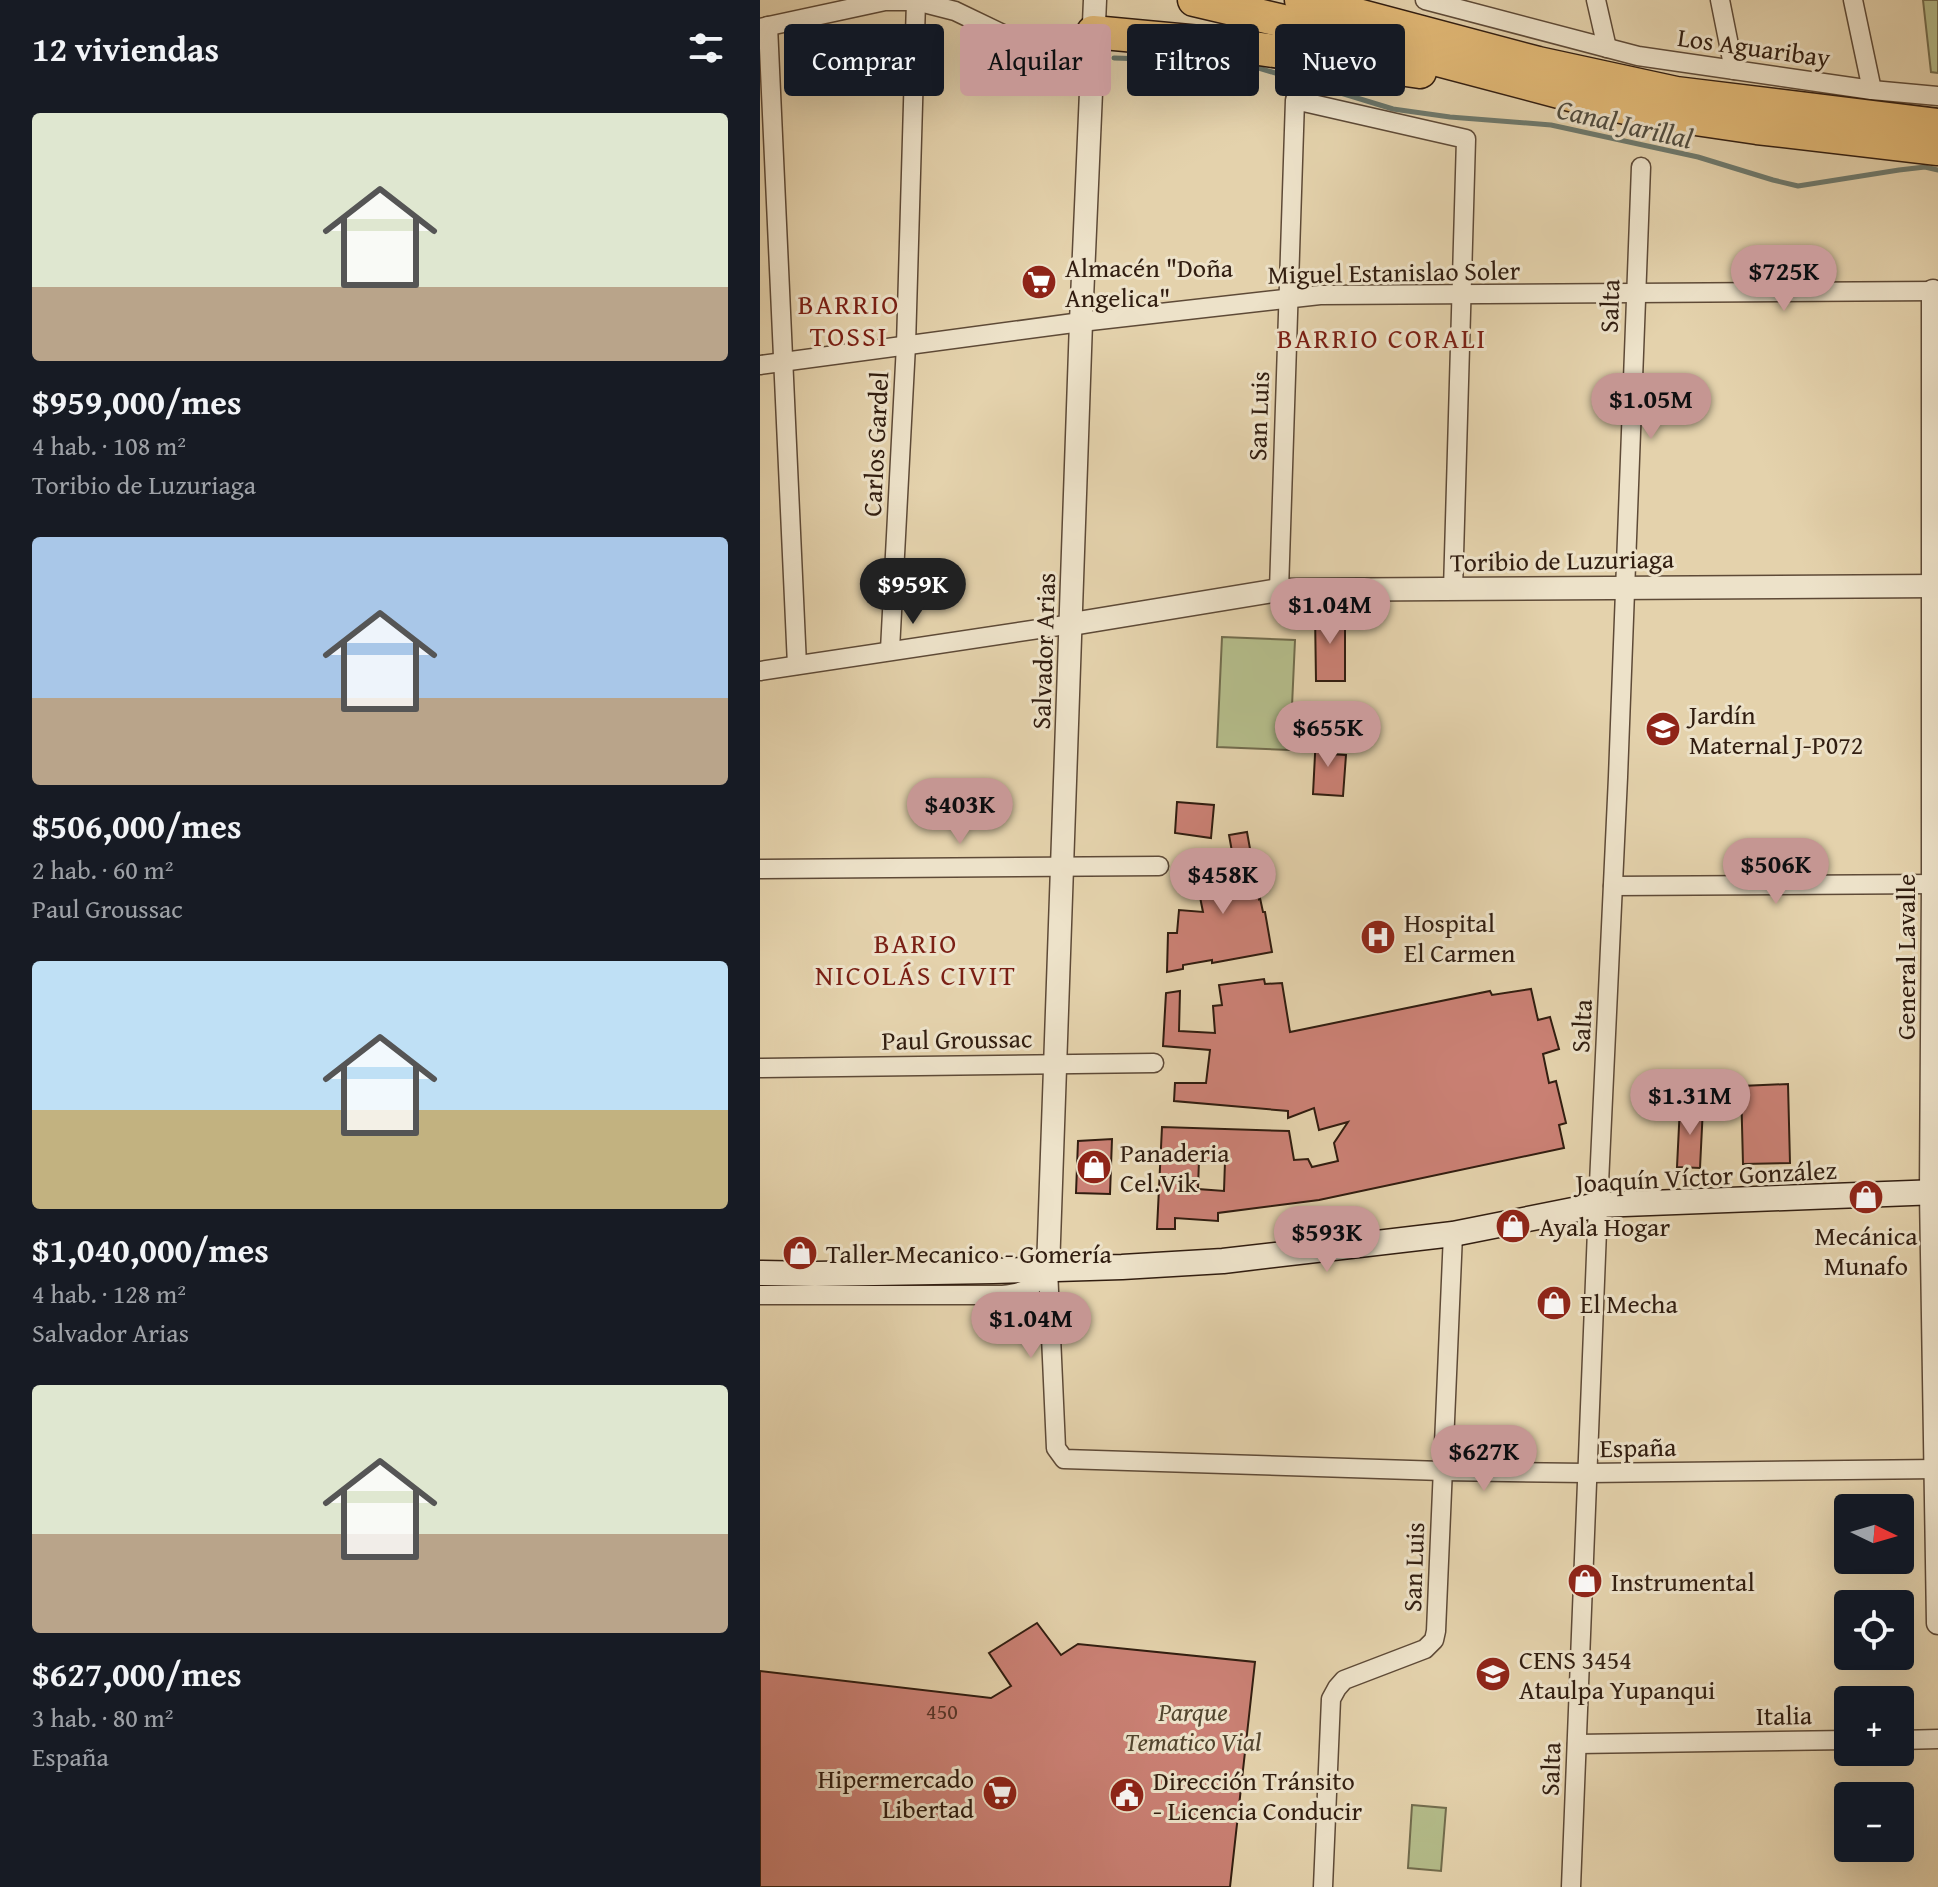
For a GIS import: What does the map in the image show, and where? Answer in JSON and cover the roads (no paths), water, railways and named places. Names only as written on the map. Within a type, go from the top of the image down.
[{"type":"highway","points":[[1194,0],[1634,110],[1938,149]]},
{"type":"highway","points":[[1301,0],[1538,63],[1661,90],[1938,125]]},
{"type":"highway","points":[[1094,16],[1232,45],[1578,97]]},
{"type":"main road","name":"Joaquín Víctor González","points":[[760,1273],[1048,1269],[1223,1261],[1453,1234],[1598,1205],[1935,1192]]},
{"type":"street","name":"Los Aguaribay","points":[[1425,0],[1450,4],[1638,56],[1872,90],[1938,96]]},
{"type":"street","points":[[1596,0],[1607,48]]},
{"type":"street","points":[[1720,0],[1734,70]]},
{"type":"street","points":[[1853,0],[1872,90]]},
{"type":"street","points":[[797,665],[764,27],[885,1],[916,1],[955,11],[982,24]]},
{"type":"street","name":"Carlos Gardel","points":[[890,650],[906,345],[916,1]]},
{"type":"street","name":"Salvador Arias","points":[[1056,1448],[1048,1269],[1091,96]]},
{"type":"street","name":"San Luis","points":[[1279,590],[1295,100],[1466,139],[1461,295]]},
{"type":"street","name":"Salta","points":[[1571,1887],[1641,167]]},
{"type":"street","name":"Miguel Estanislao Soler","points":[[760,365],[1288,297],[1935,291]]},
{"type":"street","name":"General Lavalle","points":[[1935,291],[1938,1623]]},
{"type":"street","points":[[1453,590],[1461,295]]},
{"type":"street","name":"Toribio de Luzuriaga","points":[[760,671],[1279,590],[1936,586]]},
{"type":"street","points":[[760,869],[1159,866]]},
{"type":"street","points":[[1613,886],[1936,884]]},
{"type":"street","name":"Paul Groussac","points":[[760,1068],[1154,1063]]},
{"type":"street","name":"San Luis","points":[[1323,1887],[1331,1699],[1344,1680],[1429,1647],[1436,1631],[1453,1234]]},
{"type":"street","points":[[760,1295],[1003,1295],[1027,1290],[1048,1269]]},
{"type":"street","name":"España","points":[[1056,1448],[1064,1459],[1442,1471],[1587,1473],[1937,1469]]},
{"type":"street","points":[[1914,1740],[1938,1739]]},
{"type":"street","name":"Italia","points":[[1577,1744],[1834,1740]]},
{"type":"waterway","name":"Canal Jarillal","points":[[1114,58],[1239,62],[1393,109],[1551,125],[1698,157],[1798,186],[1925,167],[1938,170]]},
{"type":"place","name":"Almacén \"Doña Angelica\"","points":[[1039,282]]},
{"type":"place","name":"Jardín Maternal J-P072","points":[[1663,729]]},
{"type":"place","name":"Hospital El Carmen","points":[[1378,937]]},
{"type":"place","name":"Panaderia Cel.Vik","points":[[1094,1167]]},
{"type":"place","name":"Mecánica Munafo","points":[[1866,1197]]},
{"type":"place","name":"Ayala Hogar","points":[[1513,1226]]},
{"type":"place","name":"Taller Mecanico - Gomería","points":[[800,1253]]},
{"type":"place","name":"El Mecha","points":[[1554,1303]]},
{"type":"place","name":"Instrumental","points":[[1585,1581]]},
{"type":"place","name":"CENS 3454 Ataulpa Yupanqui","points":[[1493,1674]]},
{"type":"place","name":"Hipermercado Libertad","points":[[1000,1793]]},
{"type":"place","name":"Dirección Tránsito - Licencia Conducir","points":[[1127,1795]]},
{"type":"district","name":"BARRIO TOSSI","points":[[849,319]]},
{"type":"district","name":"BARRIO CORALI","points":[[1382,337]]},
{"type":"district","name":"BARIO NICOLÁS CIVIT","points":[[916,958]]},
{"type":"park label","name":"Parque Tematico Vial","points":[[1193,1726]]}]
